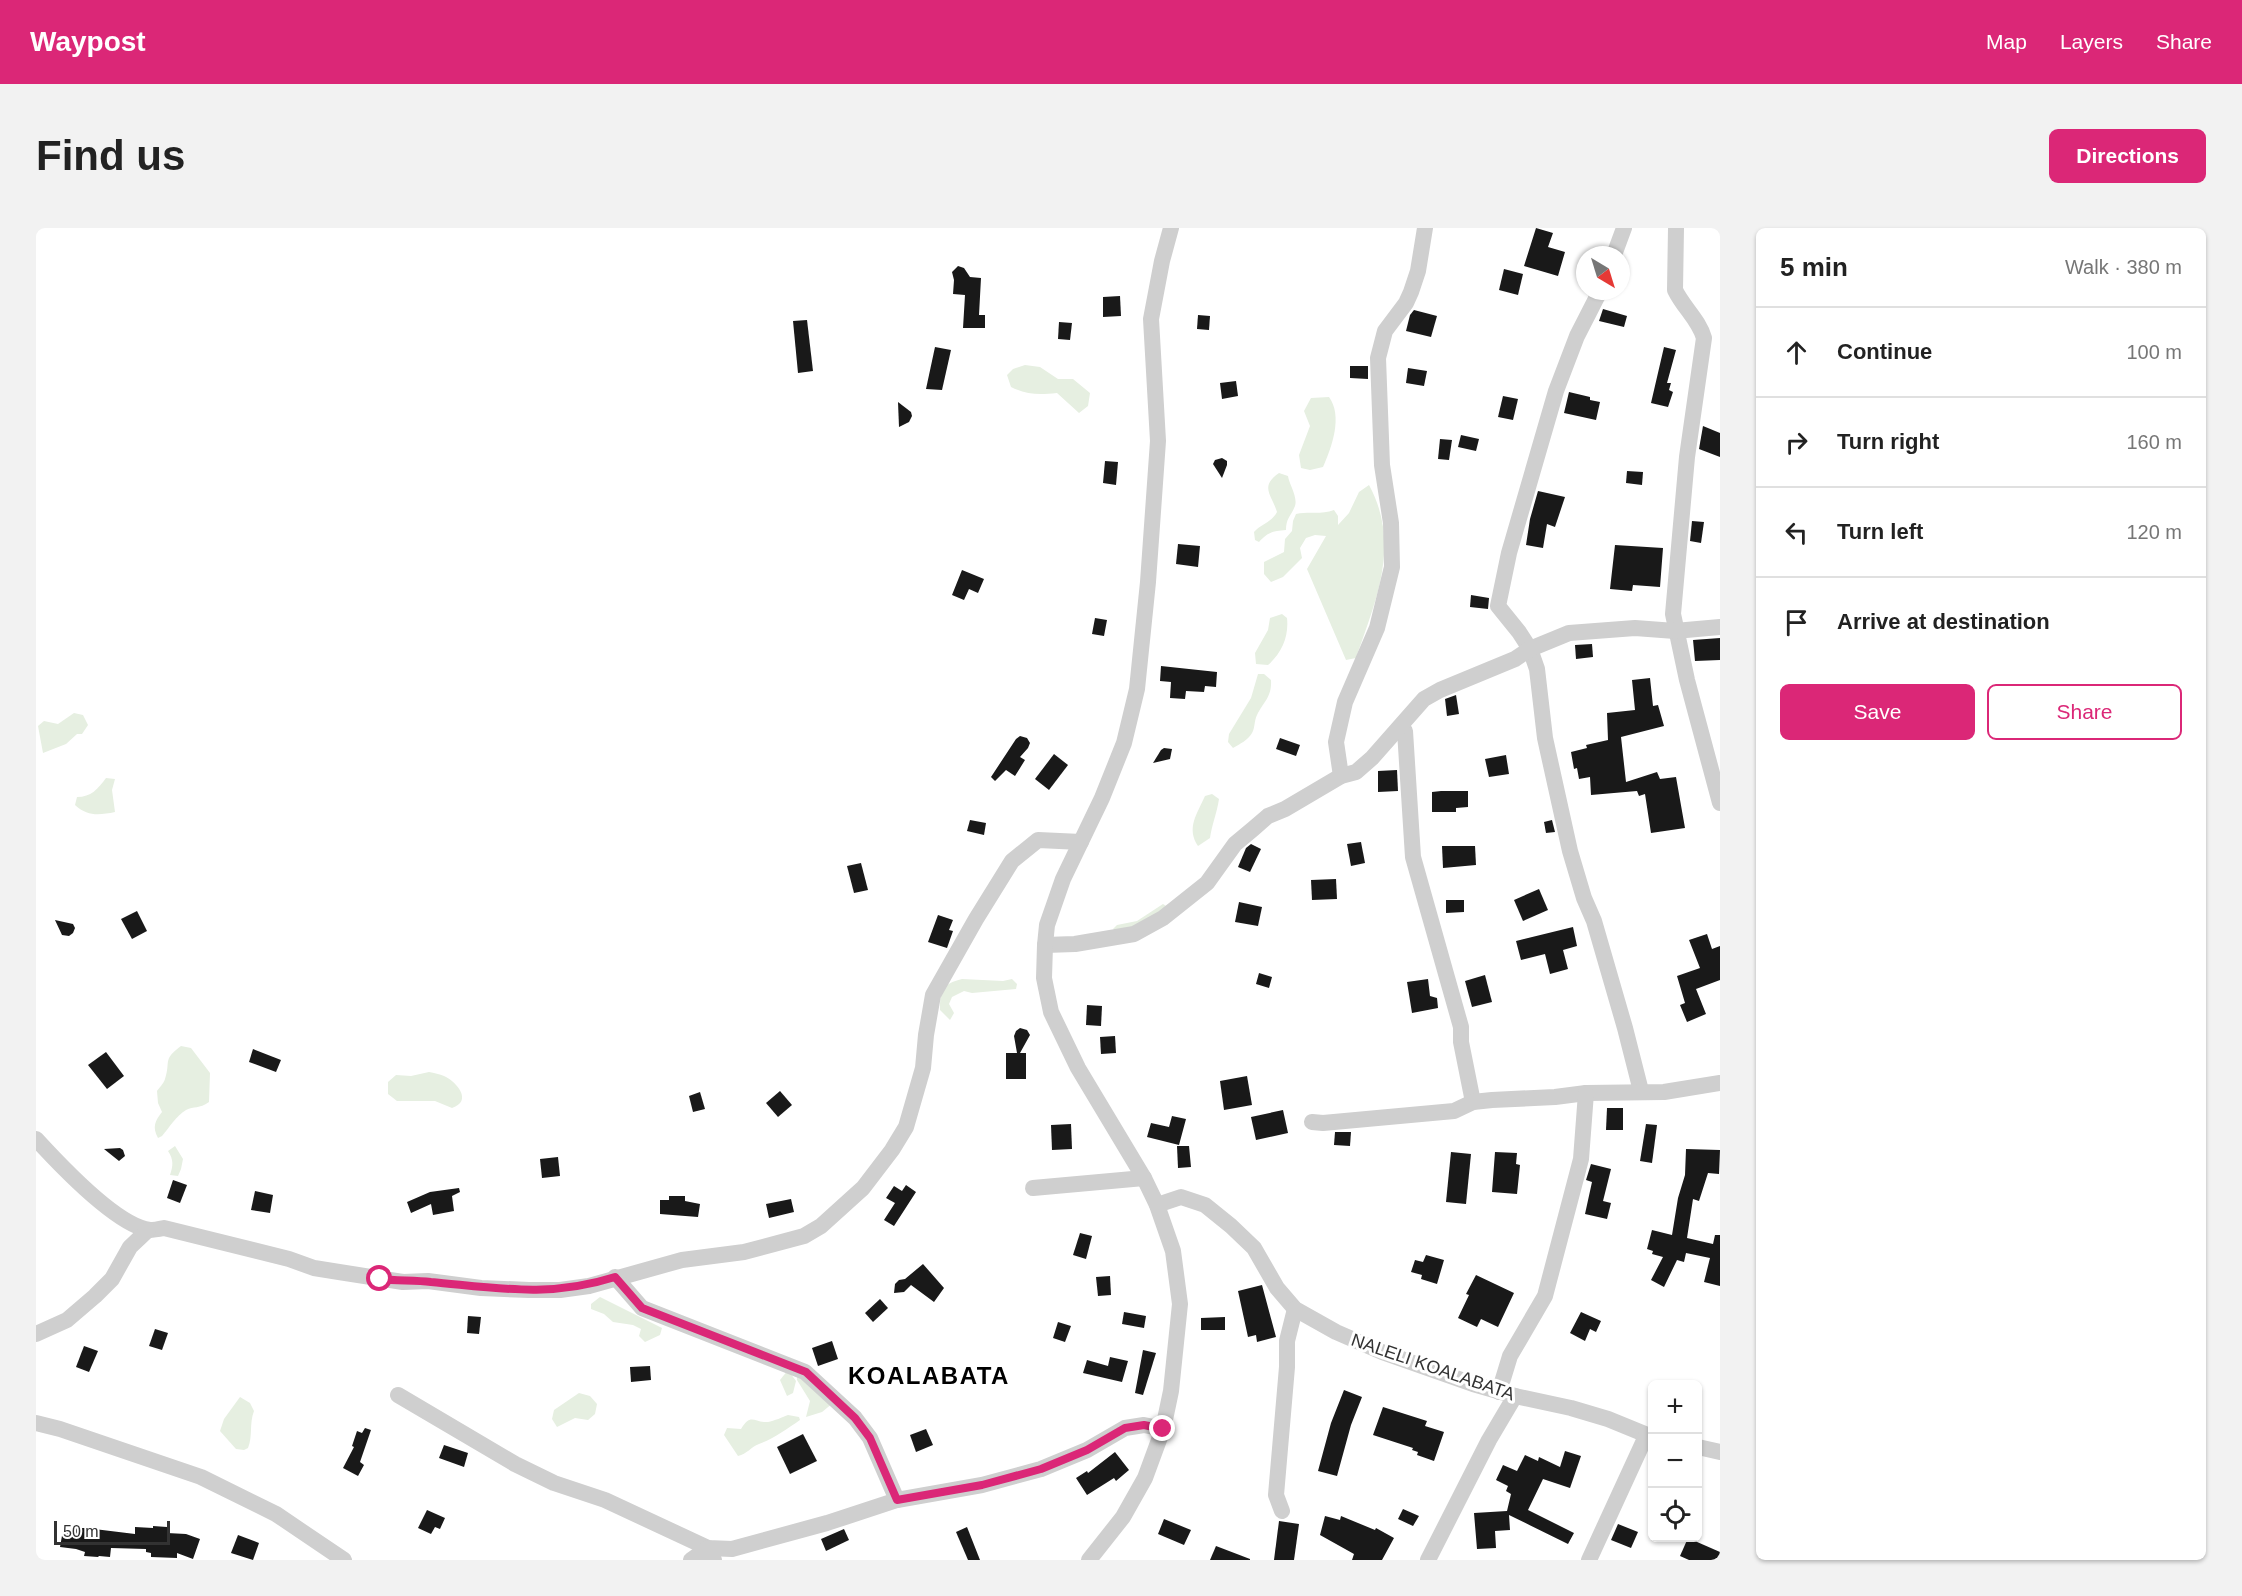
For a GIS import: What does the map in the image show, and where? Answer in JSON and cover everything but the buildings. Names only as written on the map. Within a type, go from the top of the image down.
[{"type":"street","points":[[1089,1560],[1123,1516],[1144,1478],[1163,1429],[1171,1391],[1179,1304],[1173,1251],[1157,1204],[1144,1178],[1078,1068],[1051,1012],[1044,978],[1047,925],[1063,879],[1102,798],[1124,742],[1137,689],[1148,582],[1158,441],[1151,319],[1171,228]]},
{"type":"street","points":[[1341,776],[1336,742],[1345,702],[1377,628],[1392,567],[1391,524],[1381,443],[1378,358],[1385,331],[1406,303],[1411,292],[1418,271],[1425,228]]},
{"type":"street","points":[[1617,246],[1624,228]]},
{"type":"street","points":[[1676,228],[1675,290],[1701,329],[1704,338],[1680,520],[1673,614],[1720,803]]},
{"type":"street","points":[[1595,300],[1577,336],[1535,456],[1498,598],[1498,606],[1530,649],[1537,669],[1545,738],[1570,851],[1584,898],[1594,921],[1641,1091]]},
{"type":"street","points":[[1046,945],[1109,939],[1134,934],[1149,927],[1179,907],[1207,883],[1235,844],[1260,822],[1341,776],[1356,772],[1365,765],[1424,699],[1440,690],[1515,659],[1530,649],[1569,633],[1635,628],[1676,631],[1720,627]]},
{"type":"street","points":[[1400,727],[1405,731],[1413,857],[1461,1027],[1461,1042],[1473,1102]]},
{"type":"street","points":[[36,1139],[74,1178],[116,1215],[148,1230],[164,1228],[289,1259],[314,1268],[403,1282],[428,1281],[501,1289],[560,1290],[589,1286],[682,1260],[744,1252],[784,1243],[822,1227],[863,1188],[892,1150],[906,1126],[923,1068],[933,996],[1012,861],[1038,840],[1081,842]]},
{"type":"street","points":[[1312,1122],[1323,1123],[1454,1111],[1473,1102],[1586,1093],[1664,1092],[1720,1083]]},
{"type":"street","points":[[1428,1560],[1489,1440],[1507,1394],[1510,1356],[1545,1296],[1581,1159],[1586,1093]]},
{"type":"street","points":[[1033,1188],[1122,1182],[1144,1178]]},
{"type":"street","name":"NALELI KOALABATA","points":[[1157,1204],[1181,1197],[1205,1205],[1232,1226],[1254,1248],[1277,1288],[1295,1309],[1336,1332],[1382,1352],[1507,1394],[1608,1419],[1648,1437]]},
{"type":"street","points":[[36,1334],[66,1320],[95,1296],[112,1279],[130,1247],[148,1230]]},
{"type":"street","points":[[615,1277],[642,1308],[806,1372],[855,1418],[870,1438],[897,1500]]},
{"type":"street","points":[[1282,1511],[1276,1495],[1287,1367],[1287,1341],[1295,1309]]},
{"type":"street","points":[[398,1395],[515,1464],[554,1482],[605,1500],[711,1554]]},
{"type":"street","points":[[36,1423],[201,1477],[276,1514],[344,1560]]},
{"type":"street","points":[[691,1560],[827,1523],[897,1500],[982,1485],[1041,1469],[1087,1450],[1125,1428],[1144,1425],[1163,1429]]},
{"type":"street","points":[[1589,1560],[1648,1439]]},
{"type":"street","points":[[1702,1448],[1720,1452]]},
{"type":"shaded area","points":[[1025,365],[1040,367],[1058,379],[1073,379],[1090,393],[1088,406],[1079,413],[1057,393],[1033,394],[1011,387],[1007,375],[1013,369]]},
{"type":"shaded area","points":[[1329,397],[1336,422],[1333,441],[1323,467],[1310,470],[1301,468],[1299,455],[1310,426],[1304,411],[1311,398]]},
{"type":"shaded area","points":[[1279,473],[1288,476],[1296,502],[1295,506],[1286,530],[1271,533],[1259,542],[1255,540],[1254,532],[1277,512],[1268,487]]},
{"type":"shaded area","points":[[1369,485],[1378,507],[1383,529],[1382,572],[1371,615],[1356,658],[1346,660],[1307,569],[1326,536],[1315,535],[1306,538],[1300,548],[1302,558],[1283,577],[1271,582],[1264,574],[1264,562],[1284,552],[1285,539],[1292,531],[1296,514],[1334,510],[1338,516],[1338,525],[1349,513],[1359,492]]},
{"type":"shaded area","points":[[1282,614],[1287,618],[1287,625],[1286,638],[1281,650],[1268,665],[1256,664],[1255,653],[1268,630],[1270,618]]},
{"type":"shaded area","points":[[1258,674],[1264,674],[1271,680],[1269,695],[1257,715],[1253,731],[1244,742],[1233,748],[1228,742],[1229,734],[1251,698]]},
{"type":"shaded area","points":[[74,713],[83,715],[88,725],[82,734],[77,734],[66,744],[43,753],[38,726],[44,721],[58,724]]},
{"type":"shaded area","points":[[106,778],[115,779],[112,790],[115,812],[89,813],[75,805],[77,797],[94,792]]},
{"type":"shaded area","points":[[1212,794],[1219,799],[1210,838],[1198,846],[1193,833],[1194,821],[1205,796]]},
{"type":"shaded area","points":[[1163,904],[1166,906],[1153,919],[1117,933],[1113,929],[1117,925],[1137,921]]},
{"type":"shaded area","points":[[962,979],[1003,981],[1012,979],[1017,984],[1016,989],[972,993],[964,991],[952,997],[949,1004],[954,1013],[950,1020],[940,1010],[943,989],[950,983]]},
{"type":"shaded area","points":[[181,1046],[191,1048],[210,1073],[209,1102],[182,1113],[158,1138],[155,1124],[162,1112],[158,1103],[157,1091],[167,1073],[169,1058]]},
{"type":"shaded area","points":[[429,1072],[444,1076],[458,1087],[462,1096],[458,1105],[452,1108],[435,1101],[397,1101],[388,1094],[388,1082],[396,1075],[411,1076]]},
{"type":"shaded area","points":[[175,1146],[183,1159],[178,1176],[170,1175],[172,1163],[168,1151]]},
{"type":"shaded area","points":[[600,1297],[662,1328],[660,1335],[645,1342],[639,1336],[641,1329],[633,1325],[613,1322],[604,1314],[591,1309],[591,1304]]},
{"type":"shaded area","points":[[788,1370],[796,1381],[793,1393],[787,1396],[780,1380]]},
{"type":"shaded area","points":[[797,1375],[833,1403],[822,1412],[806,1417],[810,1401],[797,1380]]},
{"type":"shaded area","points":[[579,1393],[590,1396],[597,1404],[595,1414],[588,1420],[575,1418],[557,1427],[552,1419],[554,1410]]},
{"type":"shaded area","points":[[240,1397],[250,1403],[254,1411],[248,1448],[244,1450],[236,1449],[220,1431],[224,1419]]},
{"type":"shaded area","points":[[788,1415],[799,1417],[800,1420],[780,1434],[738,1456],[724,1435],[727,1428],[741,1429],[750,1420],[768,1422]]},
{"type":"district","name":"KOALABATA","points":[[929,1376]]},
{"type":"route","points":[[380,1279],[403,1282],[428,1281],[481,1288],[560,1290],[589,1286],[615,1277],[642,1308],[806,1372],[855,1418],[870,1438],[897,1500],[982,1485],[1041,1469],[1087,1450],[1125,1428],[1144,1425],[1163,1429]]}]
